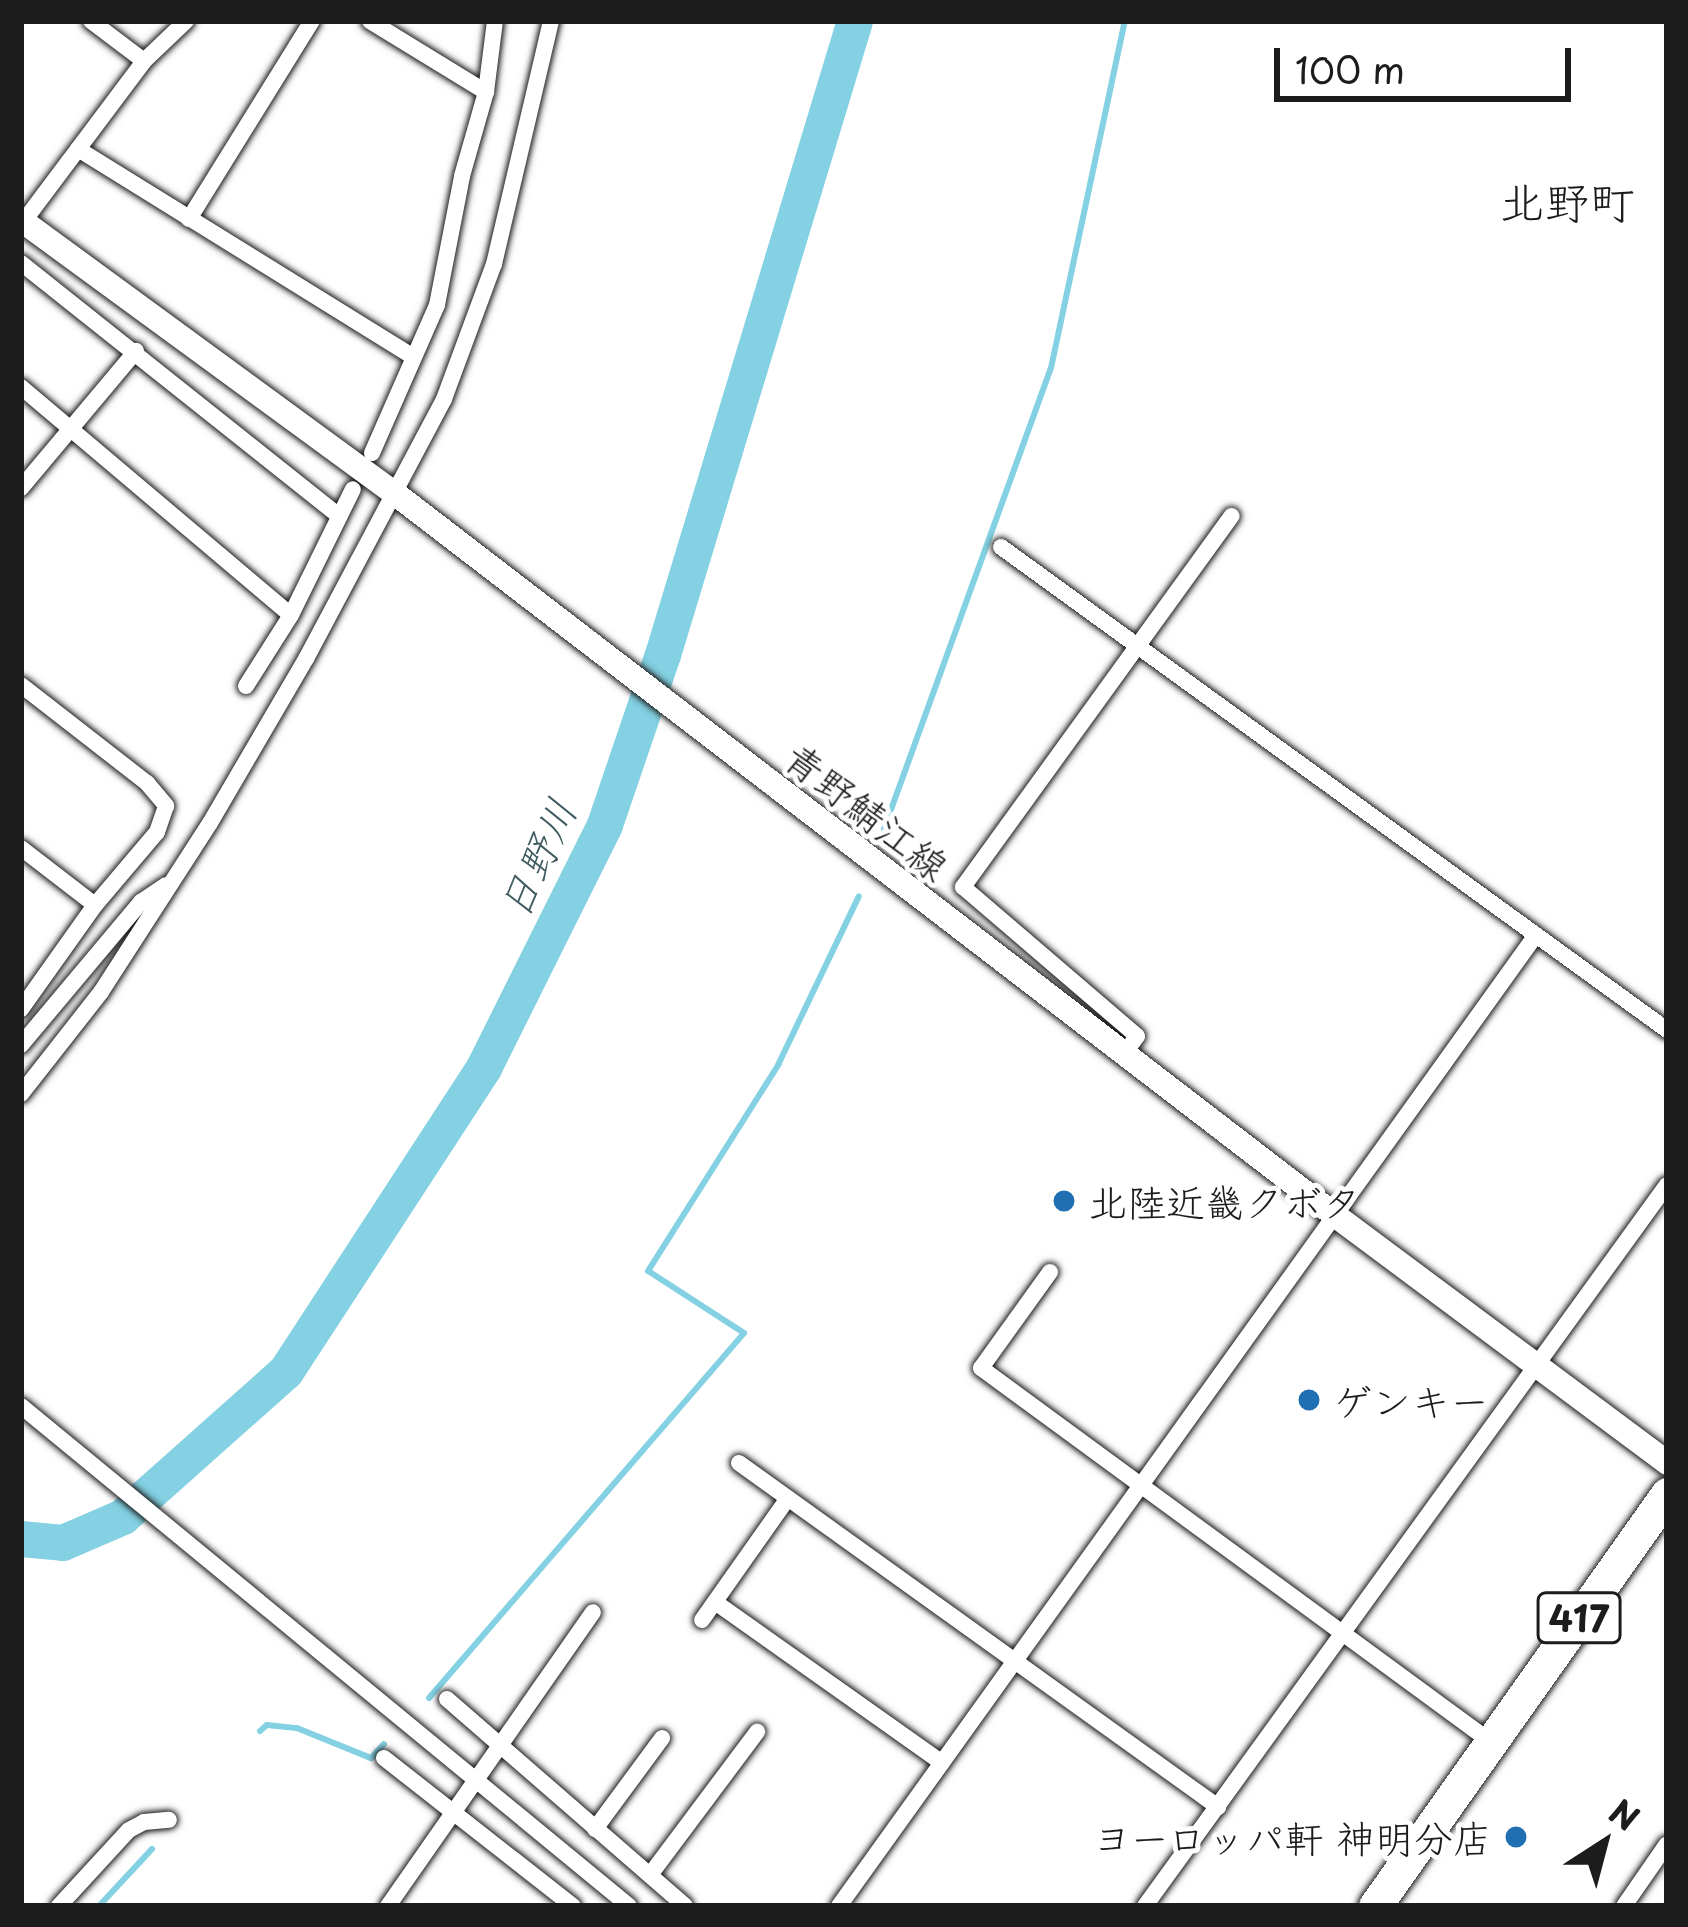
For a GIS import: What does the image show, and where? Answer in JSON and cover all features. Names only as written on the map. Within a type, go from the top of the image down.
[{"type":"highway","name":"417","points":[[1375,1906],[1667,1494]]},
{"type":"main road","name":"青野鯖江線","points":[[22,222],[400,497],[1534,1367],[1667,1463]]},
{"type":"street","points":[[91,21],[144,61]]},
{"type":"street","points":[[22,222],[144,61],[186,21]]},
{"type":"street","points":[[189,219],[313,21]]},
{"type":"street","points":[[370,21],[486,92]]},
{"type":"street","points":[[372,453],[437,305],[462,176],[486,92],[495,21]]},
{"type":"street","points":[[21,1094],[101,992],[172,881],[400,497],[444,399],[494,264],[551,21]]},
{"type":"street","points":[[78,149],[414,357]]},
{"type":"street","points":[[21,262],[339,516]]},
{"type":"street","points":[[21,488],[136,351]]},
{"type":"street","points":[[21,387],[291,615]]},
{"type":"street","points":[[246,686],[291,615],[353,489]]},
{"type":"street","points":[[1124,1054],[1138,1036],[963,886],[1232,516]]},
{"type":"street","points":[[1001,547],[1667,1030]]},
{"type":"street","points":[[21,685],[147,784],[166,806],[157,832],[95,905],[21,1007]]},
{"type":"street","points":[[21,848],[95,905]]},
{"type":"street","points":[[21,1045],[141,902],[172,881]]},
{"type":"street","points":[[839,1906],[1536,935]]},
{"type":"street","points":[[1145,1906],[1667,1185]]},
{"type":"street","points":[[1050,1272],[981,1368],[1491,1742]]},
{"type":"street","points":[[21,1406],[628,1906]]},
{"type":"street","points":[[739,1463],[1218,1807]]},
{"type":"street","points":[[702,1620],[788,1498]]},
{"type":"street","points":[[715,1602],[942,1763]]},
{"type":"street","points":[[388,1906],[592,1612]]},
{"type":"street","points":[[447,1699],[685,1906]]},
{"type":"street","points":[[650,1875],[758,1732]]},
{"type":"street","points":[[595,1829],[662,1738]]},
{"type":"street","points":[[384,1758],[574,1906]]},
{"type":"street","points":[[59,1906],[129,1831],[169,1820]]},
{"type":"street","points":[[1624,1906],[1667,1844]]},
{"type":"waterway","name":"日野川","points":[[21,1539],[63,1543],[123,1517],[286,1372],[484,1068],[605,825],[663,655],[855,21]]},
{"type":"waterway","points":[[884,829],[1051,368],[1125,21]]},
{"type":"waterway","points":[[429,1698],[744,1333],[648,1271],[778,1065],[859,896]]},
{"type":"waterway","points":[[260,1731],[267,1725],[297,1728],[371,1758],[384,1744]]},
{"type":"waterway","points":[[99,1906],[152,1849]]},
{"type":"place","name":"北陸近畿クボタ","points":[[1064,1201]]},
{"type":"place","name":"ゲンキー","points":[[1309,1400]]},
{"type":"place","name":"ヨーロッパ軒 神明分店","points":[[1516,1837]]},
{"type":"district","name":"北野町","points":[[1567,201]]}]
